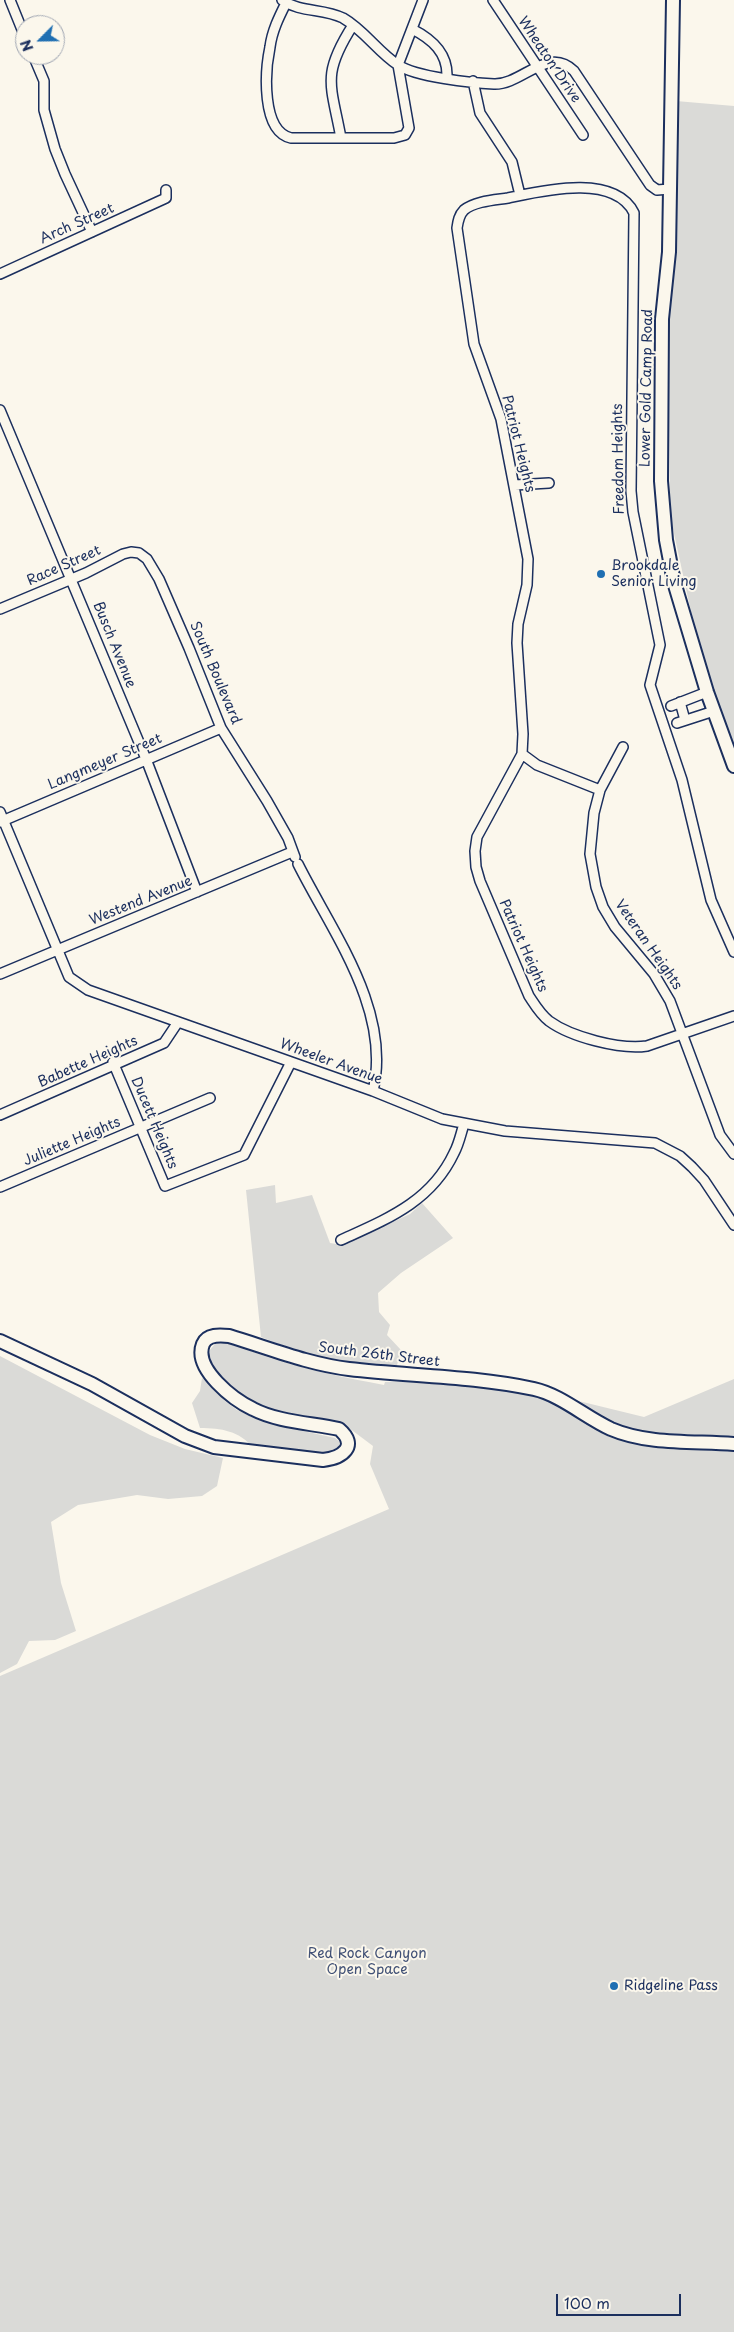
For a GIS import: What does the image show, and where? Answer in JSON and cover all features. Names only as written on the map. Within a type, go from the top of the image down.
[{"type":"street","points":[[10,0],[16,15]]},
{"type":"street","points":[[423,0],[398,65],[400,87],[410,124],[408,132],[394,138],[291,138],[283,136],[275,127],[268,96],[268,67],[270,46],[284,1],[302,10],[331,13],[353,25],[398,65],[418,73],[472,81],[504,82],[537,66],[554,61],[569,66],[650,186],[658,190],[670,189]]},
{"type":"street","name":"Wheaton Drive","points":[[493,0],[583,135]]},
{"type":"street","name":"Lower Gold Camp Road","points":[[673,0],[669,252],[662,319],[661,481],[666,540],[674,582],[707,692],[734,766]]},
{"type":"street","points":[[341,138],[330,78],[339,47],[353,25]]},
{"type":"street","points":[[412,29],[439,48],[446,64],[446,77]]},
{"type":"street","points":[[37,65],[44,81],[47,109],[65,174],[92,232]]},
{"type":"street","points":[[472,81],[480,113],[512,162],[524,194]]},
{"type":"street","name":"Freedom Heights","points":[[524,194],[560,187],[601,190],[629,204],[634,213],[631,492],[633,512],[660,645],[650,685],[682,780],[711,900],[734,952]]},
{"type":"street","name":"Arch Street","points":[[0,274],[92,232],[166,194]]},
{"type":"street","name":"Patriot Heights","points":[[524,194],[473,205],[459,218],[457,228],[474,344],[501,419],[528,559],[527,585],[518,624],[517,643],[523,734],[522,754],[478,837],[475,851],[476,867],[480,881],[529,996],[537,1010],[548,1020],[565,1030],[624,1047],[647,1046],[734,1016]]},
{"type":"street","name":"Busch Avenue","points":[[0,410],[146,759],[197,892]]},
{"type":"street","points":[[515,485],[549,483]]},
{"type":"street","name":"Race Street","points":[[0,609],[123,554],[131,552],[140,553]]},
{"type":"street","name":"South Boulevard","points":[[140,553],[147,559],[159,579],[222,728],[268,801],[288,838],[295,858],[369,1004],[377,1074],[372,1091]]},
{"type":"street","points":[[707,692],[676,704],[681,722],[714,711]]},
{"type":"street","name":"Langmeyer Street","points":[[1,818],[222,728]]},
{"type":"street","name":"Veteran Heights","points":[[623,746],[600,790],[594,813],[590,854],[596,887],[603,907],[615,927],[664,989],[720,1136],[734,1154]]},
{"type":"street","points":[[522,754],[537,765],[600,790]]},
{"type":"street","name":"Wheeler Avenue","points":[[1,818],[69,977],[76,984],[372,1091],[442,1119],[505,1131],[655,1143],[680,1156],[692,1167],[704,1180],[734,1225]]},
{"type":"street","name":"Westend Avenue","points":[[0,974],[197,892],[295,858]]},
{"type":"street","name":"Babette Heights","points":[[0,1115],[164,1043],[178,1022]]},
{"type":"street","name":"Ducett Heights","points":[[114,1064],[166,1186],[244,1156],[291,1062]]},
{"type":"street","name":"Juliette Heights","points":[[0,1187],[210,1098]]},
{"type":"street","points":[[341,1240],[393,1215],[415,1202],[438,1178],[454,1153],[464,1124]]},
{"type":"street","name":"South 26th Street","points":[[0,1341],[92,1384],[185,1436],[214,1447],[323,1460],[334,1458],[344,1453],[348,1447],[344,1433],[339,1429],[255,1411],[232,1397],[210,1373],[202,1360],[201,1350],[204,1341],[210,1336],[219,1334],[300,1359],[331,1366],[494,1382],[534,1389],[546,1393],[598,1423],[627,1435],[652,1439],[734,1444]]},
{"type":"green space","points":[[676,101],[734,106],[734,746],[714,692],[693,621],[670,515],[668,341]]},
{"type":"green space","points":[[275,1185],[276,1203],[312,1195],[330,1243],[343,1245],[410,1214],[422,1203],[453,1238],[401,1273],[378,1293],[379,1312],[390,1325],[387,1335],[401,1350],[396,1369],[307,1355],[261,1337],[246,1190]]},
{"type":"green space","name":"Red Rock Canyon Open Space","points":[[225,1343],[303,1368],[384,1385],[385,1382],[465,1380],[546,1393],[644,1417],[734,1379],[734,2332],[0,2332],[0,1676],[389,1509],[370,1464],[373,1446],[345,1425],[333,1421],[264,1410],[241,1397],[218,1375],[211,1362],[209,1351],[215,1344]]},
{"type":"green space","points":[[0,1356],[150,1435],[185,1449],[223,1458],[217,1486],[202,1496],[168,1499],[137,1495],[78,1505],[51,1522],[61,1583],[76,1631],[55,1640],[29,1641],[17,1664],[0,1673]]},
{"type":"green space","points":[[202,1378],[237,1410],[276,1425],[335,1438],[339,1441],[340,1452],[325,1454],[253,1448],[236,1434],[200,1428],[192,1403],[200,1391]]},
{"type":"place","name":"Brookdale Senior Living","points":[[601,574]]},
{"type":"place","name":"Ridgeline Pass","points":[[614,1986]]}]
